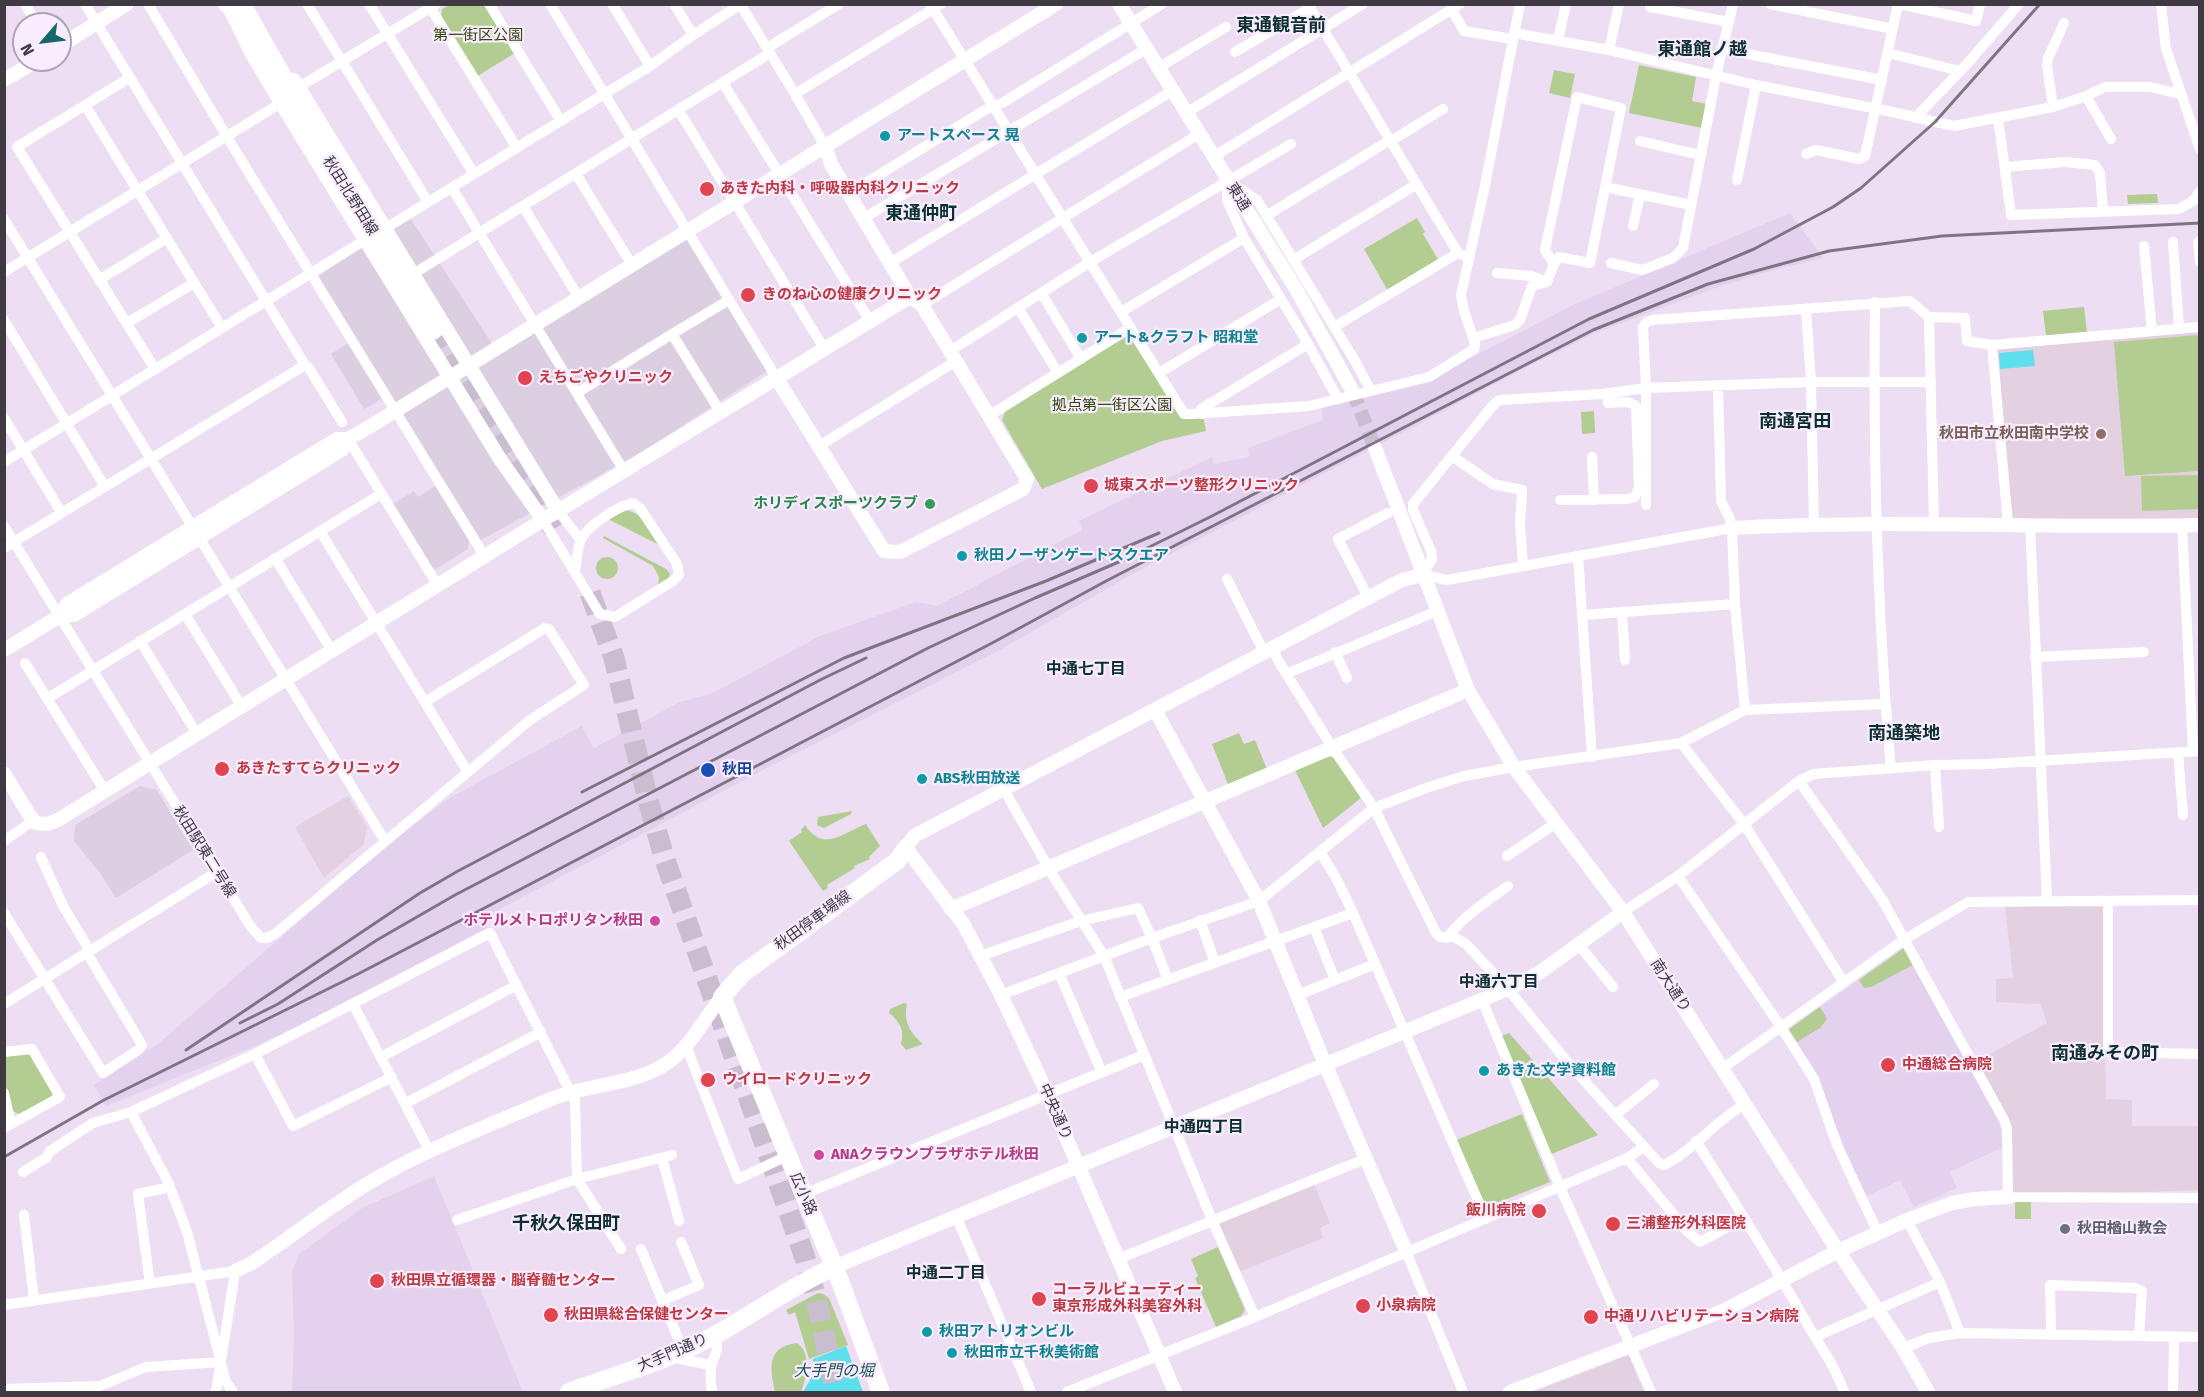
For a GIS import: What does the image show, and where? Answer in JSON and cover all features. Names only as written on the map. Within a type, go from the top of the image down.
[{"type":"highway","points":[[240,4],[271,60]]},
{"type":"highway","points":[[228,5],[271,60]]},
{"type":"highway","name":"秋田北野田線","points":[[271,60],[322,149],[433,329]]},
{"type":"main road","name":"秋田停車場線","points":[[722,997],[742,974],[897,861],[906,848]]},
{"type":"main road","name":"広小路","points":[[722,997],[834,1267],[881,1392]]},
{"type":"main road","name":"大手門通り","points":[[569,1392],[678,1352],[714,1335],[807,1279],[834,1267]]},
{"type":"street","points":[[85,4],[266,302],[342,422]]},
{"type":"street","points":[[72,39],[128,4]]},
{"type":"street","points":[[148,4],[485,557]]},
{"type":"street","points":[[247,4],[558,511],[580,539]]},
{"type":"street","points":[[307,4],[428,202]]},
{"type":"street","points":[[369,4],[474,174]]},
{"type":"street","points":[[489,4],[561,121]]},
{"type":"street","points":[[386,228],[452,188],[474,174],[517,148],[604,94],[650,66],[740,5],[795,94],[826,148],[831,164],[910,297],[922,305],[1027,479],[1023,489],[900,552],[884,551],[631,141],[604,94],[550,4]]},
{"type":"street","points":[[612,4],[650,66]]},
{"type":"street","points":[[674,4],[693,35]]},
{"type":"street","points":[[413,274],[679,111],[839,4]]},
{"type":"street","points":[[4,650],[60,616],[67,604],[196,533],[337,439],[348,439],[396,411],[734,201],[826,148],[1056,4]]},
{"type":"street","name":"東通","points":[[1119,4],[1296,289],[1353,392]]},
{"type":"street","points":[[849,193],[1162,4]]},
{"type":"street","points":[[1186,113],[1363,4]]},
{"type":"street","points":[[795,94],[935,6],[965,60],[1184,414],[1309,406],[1429,377],[1474,349],[1475,344],[1461,295],[1520,4]]},
{"type":"street","points":[[1558,40],[1566,4]]},
{"type":"street","points":[[1609,50],[1619,4]]},
{"type":"street","points":[[1611,263],[1642,270],[1673,258],[1683,248],[1716,76],[1733,4]]},
{"type":"street","points":[[1770,4],[1893,29]]},
{"type":"street","points":[[1806,154],[1816,150],[1859,159],[1865,156],[1899,4],[1976,21],[1980,4]]},
{"type":"street","points":[[1915,118],[2019,4]]},
{"type":"street","points":[[2161,4],[2166,49],[2199,149]]},
{"type":"street","points":[[228,5],[258,66],[500,459],[543,520],[600,614],[615,617],[679,575],[677,564],[640,508],[633,503],[625,504],[595,523],[580,539],[575,570]]},
{"type":"street","points":[[299,87],[388,35],[432,6],[517,148]]},
{"type":"street","points":[[1234,52],[1309,6],[1458,253],[1469,258]]},
{"type":"street","points":[[1213,157],[1456,7],[1464,31],[1558,40],[1756,85],[1954,126],[2053,107],[2105,87],[2150,87],[2180,94]]},
{"type":"street","points":[[1650,7],[1729,22]]},
{"type":"street","points":[[2053,107],[2048,76],[2048,57],[2064,23]]},
{"type":"street","points":[[1158,68],[1226,27]]},
{"type":"street","points":[[864,218],[1146,48]]},
{"type":"street","points":[[1722,49],[1882,80]]},
{"type":"street","points":[[1888,53],[1960,71]]},
{"type":"street","points":[[129,78],[16,147],[155,369]]},
{"type":"street","points":[[723,83],[870,321]]},
{"type":"street","points":[[1737,180],[1756,85]]},
{"type":"street","points":[[890,263],[1172,91]]},
{"type":"street","points":[[2086,96],[2110,139]]},
{"type":"street","points":[[1547,282],[1559,257],[1590,263],[1621,108],[1578,97],[1545,250],[1554,264]]},
{"type":"street","points":[[4,272],[281,103]]},
{"type":"street","points":[[85,105],[222,328]]},
{"type":"street","points":[[1266,216],[1443,109]]},
{"type":"street","points":[[679,111],[825,350]]},
{"type":"street","points":[[1998,118],[2011,215],[2179,209],[2193,201],[2199,191]]},
{"type":"street","points":[[922,305],[1199,134]]},
{"type":"street","points":[[1640,141],[1700,155]]},
{"type":"street","points":[[819,446],[1090,262],[1292,144]]},
{"type":"street","points":[[2005,167],[2065,162],[2095,165],[2100,173],[2103,211]]},
{"type":"street","points":[[576,174],[632,265]]},
{"type":"street","points":[[1227,180],[1257,200],[1371,391]]},
{"type":"street","points":[[1227,180],[1227,200],[1244,238],[1308,344],[1338,399]]},
{"type":"street","points":[[1293,260],[1417,184]]},
{"type":"street","points":[[1605,187],[1691,205]]},
{"type":"street","points":[[452,188],[624,471]]},
{"type":"street","points":[[1633,226],[1640,194]]},
{"type":"street","points":[[523,206],[579,298]]},
{"type":"street","points":[[4,219],[385,841],[536,716],[584,685],[549,629],[545,628],[425,702]]},
{"type":"street","points":[[99,280],[166,238]]},
{"type":"street","points":[[1121,312],[1244,238]]},
{"type":"street","points":[[4,462],[365,240]]},
{"type":"street","points":[[2173,242],[2180,329]]},
{"type":"street","points":[[2198,242],[2199,262]]},
{"type":"street","points":[[2144,246],[2152,332]]},
{"type":"street","points":[[1334,327],[1458,253]]},
{"type":"street","points":[[1497,273],[1531,276],[1547,282]]},
{"type":"street","points":[[1473,338],[1515,325],[1520,320],[1532,286],[1547,282]]},
{"type":"street","points":[[127,323],[194,283]]},
{"type":"street","points":[[1042,294],[1081,359]]},
{"type":"street","points":[[4,773],[34,820],[39,824],[52,823],[910,297]]},
{"type":"street","points":[[1159,374],[1281,298]]},
{"type":"street","points":[[577,393],[729,300]]},
{"type":"street","points":[[1646,506],[1646,388],[1643,327],[1647,322],[1715,314],[1806,310],[1875,302],[1910,301],[1929,317],[1965,318],[1967,341],[1992,345],[2199,327]]},
{"type":"street","points":[[1875,302],[1877,526],[1885,704],[1891,768]]},
{"type":"street","points":[[1019,309],[1058,373]]},
{"type":"street","points":[[1806,310],[1811,382],[1814,525]]},
{"type":"street","points":[[1929,317],[1934,524]]},
{"type":"street","points":[[4,320],[8,334],[68,424],[105,487]]},
{"type":"street","points":[[990,416],[1130,328]]},
{"type":"street","points":[[672,334],[721,413]]},
{"type":"street","points":[[1202,414],[1201,409],[1308,344]]},
{"type":"street","points":[[1992,345],[2008,524]]},
{"type":"street","points":[[9,545],[305,365]]},
{"type":"street","points":[[1423,575],[1432,559],[1431,551],[1413,510],[1413,504],[1494,404],[1500,400],[1608,393],[1646,388],[1811,382],[1931,382]]},
{"type":"street","points":[[1718,387],[1721,501],[1732,528],[1735,604],[1745,710]]},
{"type":"street","points":[[1560,500],[1635,497],[1639,487],[1636,406],[1628,402],[1608,403],[1608,393]]},
{"type":"street","points":[[4,418],[61,512]]},
{"type":"street","points":[[348,439],[438,586]]},
{"type":"street","points":[[1375,448],[1423,575]]},
{"type":"street","points":[[1452,456],[1493,484],[1522,490],[1520,524],[1523,566]]},
{"type":"street","points":[[1592,457],[1594,500]]},
{"type":"street","points":[[48,698],[381,494]]},
{"type":"street","points":[[1368,597],[1338,539],[1388,513]]},
{"type":"street","points":[[906,848],[914,836],[1401,580],[1423,575],[1447,580],[1732,528],[1934,524],[2199,525]]},
{"type":"street","points":[[2030,524],[2048,900]]},
{"type":"street","points":[[834,1267],[1482,1000],[1539,974],[1623,912],[1678,876],[1799,782],[1813,774],[2196,751],[2182,525]]},
{"type":"street","name":"秋田駅東二号線","points":[[4,526],[9,545],[60,616],[250,927],[261,938],[275,934],[385,841]]},
{"type":"street","points":[[320,531],[467,771]]},
{"type":"street","points":[[1578,556],[1592,756]]},
{"type":"street","points":[[275,558],[332,651]]},
{"type":"street","name":"南大通り","points":[[1423,575],[1468,690],[1514,767],[1623,912],[1838,1251],[1903,1348],[1928,1392]]},
{"type":"street","points":[[1227,579],[1268,650],[1374,808],[1436,933],[1440,937],[1454,936],[1466,944],[1508,989],[1569,1064],[1644,1147],[1664,1165],[1674,1160],[1719,1121],[1745,1104]]},
{"type":"street","points":[[1582,615],[1735,604]]},
{"type":"street","points":[[1286,674],[1437,611]]},
{"type":"street","points":[[1622,612],[1625,660]]},
{"type":"street","points":[[185,614],[242,707]]},
{"type":"street","points":[[2188,634],[2199,633]]},
{"type":"street","points":[[140,641],[197,734]]},
{"type":"street","points":[[1335,652],[1347,678]]},
{"type":"street","points":[[2035,657],[2145,652]]},
{"type":"street","points":[[25,663],[105,791]]},
{"type":"street","points":[[951,909],[1468,690]]},
{"type":"street","points":[[1001,995],[1200,920],[1259,901],[1374,808],[1464,777],[1514,767],[1681,743],[1745,710],[1885,704]]},
{"type":"street","points":[[1155,710],[1259,901],[1463,1392]]},
{"type":"street","points":[[1681,743],[1744,824],[1843,981]]},
{"type":"street","points":[[2178,752],[2182,815]]},
{"type":"street","points":[[1935,765],[1940,826]]},
{"type":"street","points":[[1799,782],[1882,899],[2004,1120],[2007,1129],[2008,1197]]},
{"type":"street","points":[[1003,788],[1104,956],[1212,1220],[1255,1317]]},
{"type":"street","points":[[4,841],[34,820]]},
{"type":"street","points":[[1507,856],[1556,823]]},
{"type":"street","name":"中央通り","points":[[906,848],[964,926],[1001,995],[1048,1095],[1175,1392]]},
{"type":"street","points":[[1320,852],[1353,913],[1486,1219]]},
{"type":"street","points":[[4,913],[103,1073],[142,1047],[63,906],[41,857]]},
{"type":"street","points":[[4,1004],[217,872]]},
{"type":"street","points":[[1678,876],[1814,1078],[1838,1145],[1878,1233]]},
{"type":"street","points":[[1447,938],[1454,928],[1474,910],[1508,886]]},
{"type":"street","points":[[1723,1068],[1843,981],[1905,939],[1968,902],[2199,900]]},
{"type":"street","points":[[2108,901],[2108,1052],[2199,1054]]},
{"type":"street","points":[[980,956],[1081,921],[1138,908],[1168,980]]},
{"type":"street","points":[[1120,997],[1353,913]]},
{"type":"street","points":[[1200,920],[1215,963]]},
{"type":"street","points":[[1314,927],[1335,980]]},
{"type":"street","points":[[23,1172],[93,1123],[131,1112],[255,1054],[490,933],[571,1091],[576,1108],[577,1179],[621,1249]]},
{"type":"street","points":[[1578,944],[1613,987]]},
{"type":"street","points":[[1298,995],[1375,964]]},
{"type":"street","points":[[1059,973],[1102,1073]]},
{"type":"street","points":[[381,1057],[517,985]]},
{"type":"street","points":[[4,1305],[199,1277],[234,1275],[368,1184],[430,1152],[571,1091],[650,1073],[672,1060],[686,1046],[722,997]]},
{"type":"street","points":[[1482,1000],[1560,1187],[1651,1392]]},
{"type":"street","points":[[353,1004],[430,1152]]},
{"type":"street","points":[[406,1103],[541,1032]]},
{"type":"street","points":[[686,1046],[738,1179],[787,1156]]},
{"type":"street","points":[[4,1052],[32,1048],[60,1097],[8,1126],[4,1093]]},
{"type":"street","points":[[255,1054],[293,1126],[392,1077]]},
{"type":"street","points":[[804,1194],[1144,1055]]},
{"type":"street","points":[[1615,1115],[1654,1084]]},
{"type":"street","points":[[131,1112],[170,1187],[187,1232],[226,1382],[232,1392]]},
{"type":"street","points":[[1696,1141],[1784,1281],[1826,1353],[1844,1392]]},
{"type":"street","points":[[1067,1392],[1255,1317],[1486,1219],[1627,1158],[1644,1147]]},
{"type":"street","points":[[457,1220],[577,1179],[667,1156],[679,1221]]},
{"type":"street","points":[[1627,1158],[1688,1231],[1700,1242],[1744,1218]]},
{"type":"street","points":[[1118,1259],[1365,1159]]},
{"type":"street","points":[[150,1284],[138,1194],[170,1187]]},
{"type":"street","points":[[1510,1392],[1716,1314],[1784,1281],[1838,1251],[1952,1203],[2008,1197],[2199,1198]]},
{"type":"street","points":[[24,1215],[34,1300]]},
{"type":"street","points":[[957,1216],[1031,1392]]},
{"type":"street","points":[[1907,1220],[1940,1282],[1960,1333]]},
{"type":"street","points":[[662,1301],[699,1284],[681,1242]]},
{"type":"street","points":[[641,1249],[662,1301],[680,1359],[711,1365]]},
{"type":"street","points":[[216,1392],[234,1275]]},
{"type":"street","points":[[1815,1337],[1940,1282]]},
{"type":"street","points":[[2051,1333],[2050,1285],[2135,1288],[2142,1291],[2139,1335]]},
{"type":"street","points":[[1903,1348],[1929,1338],[1960,1333],[2199,1336]]},
{"type":"street","points":[[712,1392],[711,1365],[718,1353],[714,1335]]},
{"type":"street","points":[[2172,1336],[2174,1342],[2173,1392]]},
{"type":"street","points":[[4,1389],[100,1386],[146,1367],[221,1362]]},
{"type":"shaded area","points":[[1790,213],[1823,258],[1766,272],[1712,289],[1593,334],[1531,365],[1131,575],[1000,650],[767,768],[483,918],[488,927],[307,1022],[248,1049],[106,1106],[94,1085],[159,1043],[393,840],[451,797],[582,726],[594,748],[680,702],[713,693],[820,636],[916,602],[937,606],[1082,530],[1079,521],[1212,457],[1214,464],[1249,457],[1248,448],[1323,420],[1322,407],[1432,378],[1573,305]]},
{"type":"shaded area","points":[[409,216],[494,347],[684,230],[770,369],[642,452],[481,540],[390,394],[364,409],[331,354],[350,342],[313,280]]},
{"type":"shaded area","name":"秋田市立秋田南中学校","points":[[2199,332],[2199,518],[2012,520],[1994,349]]},
{"type":"shaded area","points":[[435,486],[469,541],[468,549],[433,569],[393,504],[414,491],[418,497]]},
{"type":"shaded area","points":[[140,786],[157,790],[193,850],[116,898],[100,873],[74,841],[75,825]]},
{"type":"shaded area","points":[[348,796],[367,827],[364,844],[324,878],[295,827]]},
{"type":"shaded area","points":[[2005,906],[2103,907],[2106,1099],[2132,1100],[2132,1126],[2199,1126],[2199,1190],[2008,1197],[2007,1129],[1973,1063],[2047,1023],[2041,1004],[1996,1002],[1996,979],[2013,978]]},
{"type":"shaded area","name":"中通総合病院","points":[[1904,948],[2000,1121],[2003,1147],[1950,1172],[1957,1188],[1914,1207],[1900,1180],[1865,1197],[1825,1099],[1788,1030]]},
{"type":"shaded area","points":[[434,1176],[523,1392],[292,1392],[294,1336],[292,1272],[299,1254],[362,1208]]},
{"type":"shaded area","points":[[1314,1184],[1330,1223],[1320,1228],[1323,1238],[1239,1272],[1217,1221]]},
{"type":"shaded area","points":[[1629,1355],[1644,1392],[1534,1392]]},
{"type":"green space","name":"第一街区公園","points":[[450,5],[486,5],[515,53],[476,77],[441,19],[442,9]]},
{"type":"green space","points":[[1639,65],[1696,77],[1692,101],[1707,104],[1702,128],[1629,113]]},
{"type":"green space","points":[[1554,70],[1575,74],[1570,98],[1549,93]]},
{"type":"green space","points":[[2157,194],[2158,203],[2128,204],[2127,195]]},
{"type":"green space","points":[[1417,218],[1425,232],[1423,234],[1439,261],[1388,291],[1364,249]]},
{"type":"green space","points":[[2084,307],[2087,332],[2046,336],[2043,311]]},
{"type":"green space","points":[[2199,335],[2199,471],[2125,476],[2114,342]]},
{"type":"green space","name":"拠点第一街区公園","points":[[1125,337],[1132,340],[1180,417],[1203,416],[1206,431],[1162,441],[1042,489],[1002,420],[1005,412]]},
{"type":"green space","points":[[1594,411],[1595,433],[1582,434],[1581,412]]},
{"type":"green space","points":[[2199,475],[2199,509],[2142,511],[2141,476]]},
{"type":"green space","points":[[625,510],[641,518],[659,545],[608,519]]},
{"type":"green space","points":[[604,536],[666,569],[670,574],[668,579],[658,586],[659,577],[653,566],[603,538]]},
{"type":"green space","points":[[607,557],[615,560],[618,568],[615,576],[607,579],[599,576],[596,568],[599,560]]},
{"type":"green space","points":[[1239,733],[1244,744],[1255,740],[1267,769],[1228,784],[1212,744]]},
{"type":"green space","points":[[1327,756],[1334,758],[1361,798],[1323,828],[1295,770]]},
{"type":"green space","points":[[852,811],[851,814],[824,828],[817,825],[818,817]]},
{"type":"green space","points":[[866,824],[880,846],[869,857],[870,859],[854,866],[855,868],[827,885],[828,888],[823,891],[789,841],[802,832],[805,825],[819,838],[826,839],[841,836]]},
{"type":"green space","points":[[1904,948],[1913,965],[1871,987],[1864,988],[1859,980]]},
{"type":"green space","points":[[904,1003],[907,1004],[906,1016],[909,1026],[914,1036],[923,1044],[906,1050],[901,1044],[901,1027],[889,1013],[890,1009]]},
{"type":"green space","points":[[1820,1007],[1827,1019],[1820,1028],[1797,1042],[1788,1030]]},
{"type":"green space","points":[[1509,1033],[1598,1135],[1549,1155],[1499,1037]]},
{"type":"green space","points":[[25,1052],[32,1056],[54,1092],[51,1097],[19,1114],[11,1110],[4,1068],[7,1055]]},
{"type":"green space","points":[[1522,1114],[1550,1182],[1484,1208],[1456,1140]]},
{"type":"green space","points":[[2015,1200],[2031,1200],[2031,1219],[2015,1219]]},
{"type":"green space","points":[[1218,1247],[1245,1310],[1241,1316],[1216,1327],[1195,1278],[1198,1276],[1191,1259]]},
{"type":"green space","points":[[818,1293],[829,1298],[848,1345],[809,1359],[795,1312],[789,1315],[786,1310]]},
{"type":"green space","points":[[797,1343],[805,1353],[807,1366],[801,1392],[775,1392],[772,1360],[780,1349]]},
{"type":"water","points":[[2033,350],[2035,366],[2000,369],[1999,353]]},
{"type":"water","name":"大手門の堀","points":[[846,1346],[863,1392],[803,1392],[813,1375],[813,1359]]},
{"type":"tunnel","points":[[433,329],[554,529]]},
{"type":"tunnel","points":[[1353,392],[1375,448]]},
{"type":"tunnel","points":[[590,593],[614,658],[664,857],[805,1258],[836,1392]]},
{"type":"railway","points":[[240,1023],[278,1004],[377,940],[455,895],[928,648],[1121,561],[1589,319],[1754,249],[1833,207],[1861,188],[1935,122],[2040,4]]},
{"type":"railway","points":[[4,1157],[104,1100],[358,974],[994,642],[1108,580],[1593,330],[1708,284],[1829,251],[1942,236],[2200,223]]},
{"type":"railway","points":[[582,792],[844,658],[1046,581],[1159,533]]},
{"type":"railway","points":[[186,1050],[420,893],[458,871],[866,658]]},
{"type":"place","name":"アートスペース 晃","points":[[885,136]]},
{"type":"place","name":"あきた内科・呼吸器内科クリニック","points":[[707,189]]},
{"type":"place","name":"きのね心の健康クリニック","points":[[748,295]]},
{"type":"place","name":"アート&クラフト 昭和堂","points":[[1082,338]]},
{"type":"place","name":"えちごやクリニック","points":[[525,378]]},
{"type":"place","name":"秋田市立秋田南中学校","points":[[2101,434]]},
{"type":"place","name":"城東スポーツ整形クリニック","points":[[1091,486]]},
{"type":"place","name":"ホリディスポーツクラブ","points":[[930,504]]},
{"type":"place","name":"秋田ノーザンゲートスクエア","points":[[962,556]]},
{"type":"place","name":"あきたすてらクリニック","points":[[222,769]]},
{"type":"place","name":"秋田","points":[[708,770]]},
{"type":"place","name":"ABS秋田放送","points":[[922,779]]},
{"type":"place","name":"ホテルメトロポリタン秋田","points":[[655,921]]},
{"type":"place","name":"中通総合病院","points":[[1888,1065]]},
{"type":"place","name":"あきた文学資料館","points":[[1484,1071]]},
{"type":"place","name":"ウイロードクリニック","points":[[708,1080]]},
{"type":"place","name":"ANAクラウンプラザホテル秋田","points":[[819,1155]]},
{"type":"place","name":"飯川病院","points":[[1539,1211]]},
{"type":"place","name":"三浦整形外科医院","points":[[1613,1224]]},
{"type":"place","name":"秋田楢山教会","points":[[2065,1229]]},
{"type":"place","name":"秋田県立循環器・脳脊髄センター","points":[[377,1281]]},
{"type":"place","name":"コーラルビューティー 東京形成外科美容外科","points":[[1039,1299]]},
{"type":"place","name":"小泉病院","points":[[1363,1306]]},
{"type":"place","name":"秋田県総合保健センター","points":[[551,1315]]},
{"type":"place","name":"中通リハビリテーション病院","points":[[1591,1317]]},
{"type":"place","name":"秋田アトリオンビル","points":[[927,1332]]},
{"type":"place","name":"秋田市立千秋美術館","points":[[952,1353]]},
{"type":"district","name":"東通観音前","points":[[1281,26]]},
{"type":"district","name":"東通館ノ越","points":[[1702,50]]},
{"type":"district","name":"東通仲町","points":[[921,214]]},
{"type":"district","name":"南通宮田","points":[[1795,422]]},
{"type":"district","name":"中通七丁目","points":[[1086,670]]},
{"type":"district","name":"南通築地","points":[[1904,734]]},
{"type":"district","name":"中通六丁目","points":[[1499,983]]},
{"type":"district","name":"南通みその町","points":[[2105,1054]]},
{"type":"district","name":"中通四丁目","points":[[1204,1128]]},
{"type":"district","name":"千秋久保田町","points":[[566,1224]]},
{"type":"district","name":"中通二丁目","points":[[946,1274]]}]
